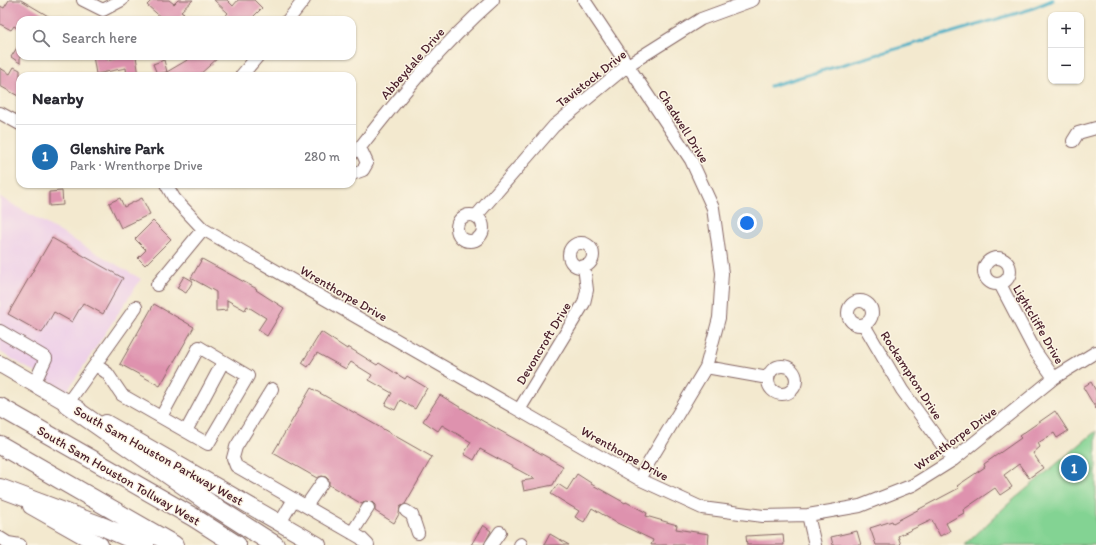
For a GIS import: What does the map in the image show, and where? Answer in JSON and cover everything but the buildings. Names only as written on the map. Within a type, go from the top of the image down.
[{"type":"highway","points":[[67,404],[209,503],[275,545]]},
{"type":"highway","name":"South Sam Houston Tollway West","points":[[0,407],[193,517],[237,545]]},
{"type":"highway","points":[[0,445],[174,545]]},
{"type":"highway","points":[[0,488],[104,527],[145,545]]},
{"type":"main road","name":"South Sam Houston Parkway West","points":[[0,364],[67,404],[116,428],[318,545]]},
{"type":"main road","points":[[0,488],[100,545]]},
{"type":"street","points":[[83,0],[103,10],[122,0]]},
{"type":"street","points":[[291,16],[304,0]]},
{"type":"street","name":"Abbeydale Drive","points":[[356,149],[416,77],[462,28],[493,0]]},
{"type":"street","name":"Chadwell Drive","points":[[584,0],[691,160],[713,208],[722,273],[719,318],[706,367],[639,478]]},
{"type":"street","name":"Tavistock Drive","points":[[476,216],[554,126],[628,65],[701,19],[753,0]]},
{"type":"street","points":[[244,72],[255,60]]},
{"type":"street","points":[[0,113],[16,122]]},
{"type":"street","points":[[1073,141],[1078,133],[1096,128]]},
{"type":"street","name":"Abbeydale Drive","points":[[356,150],[365,155],[367,163],[363,170],[356,173]]},
{"type":"street","name":"Wrenthorpe Drive","points":[[168,188],[174,198],[203,229],[639,478],[702,508],[763,516],[808,515],[860,506],[913,486],[953,460],[1054,378],[1096,352]]},
{"type":"street","points":[[157,285],[203,229]]},
{"type":"street","name":"Devoncroft Drive","points":[[519,410],[584,303],[587,290],[584,266]]},
{"type":"street","name":"Lightcliffe Drive","points":[[1000,284],[1035,351],[1054,378]]},
{"type":"street","points":[[67,404],[136,307]]},
{"type":"street","name":"Rockampton Drive","points":[[864,325],[902,390],[953,460]]},
{"type":"street","points":[[0,331],[46,358],[34,384]]},
{"type":"street","points":[[96,364],[108,373],[122,395],[160,417],[186,431],[208,444],[248,376],[199,347],[160,417]]},
{"type":"street","points":[[186,431],[223,362]]},
{"type":"street","points":[[706,367],[768,378]]},
{"type":"street","points":[[272,389],[236,447],[233,458],[236,466],[352,533],[368,545]]},
{"type":"street","points":[[306,506],[322,483]]},
{"type":"street","points":[[280,523],[294,499]]},
{"type":"street","points":[[352,533],[368,508]]},
{"type":"street","points":[[406,511],[412,515],[418,533]]},
{"type":"street","points":[[808,515],[814,545]]},
{"type":"street","points":[[491,545],[500,532]]},
{"type":"street","points":[[0,538],[8,543],[20,545]]},
{"type":"shaded area","points":[[0,197],[141,279],[67,391],[0,352]]},
{"type":"green space","points":[[1096,431],[1096,545],[965,545],[1007,505]]},
{"type":"waterway","points":[[770,86],[1028,10],[1053,0]]},
{"type":"place","name":"Glenshire Park","points":[[1074,468]]}]
